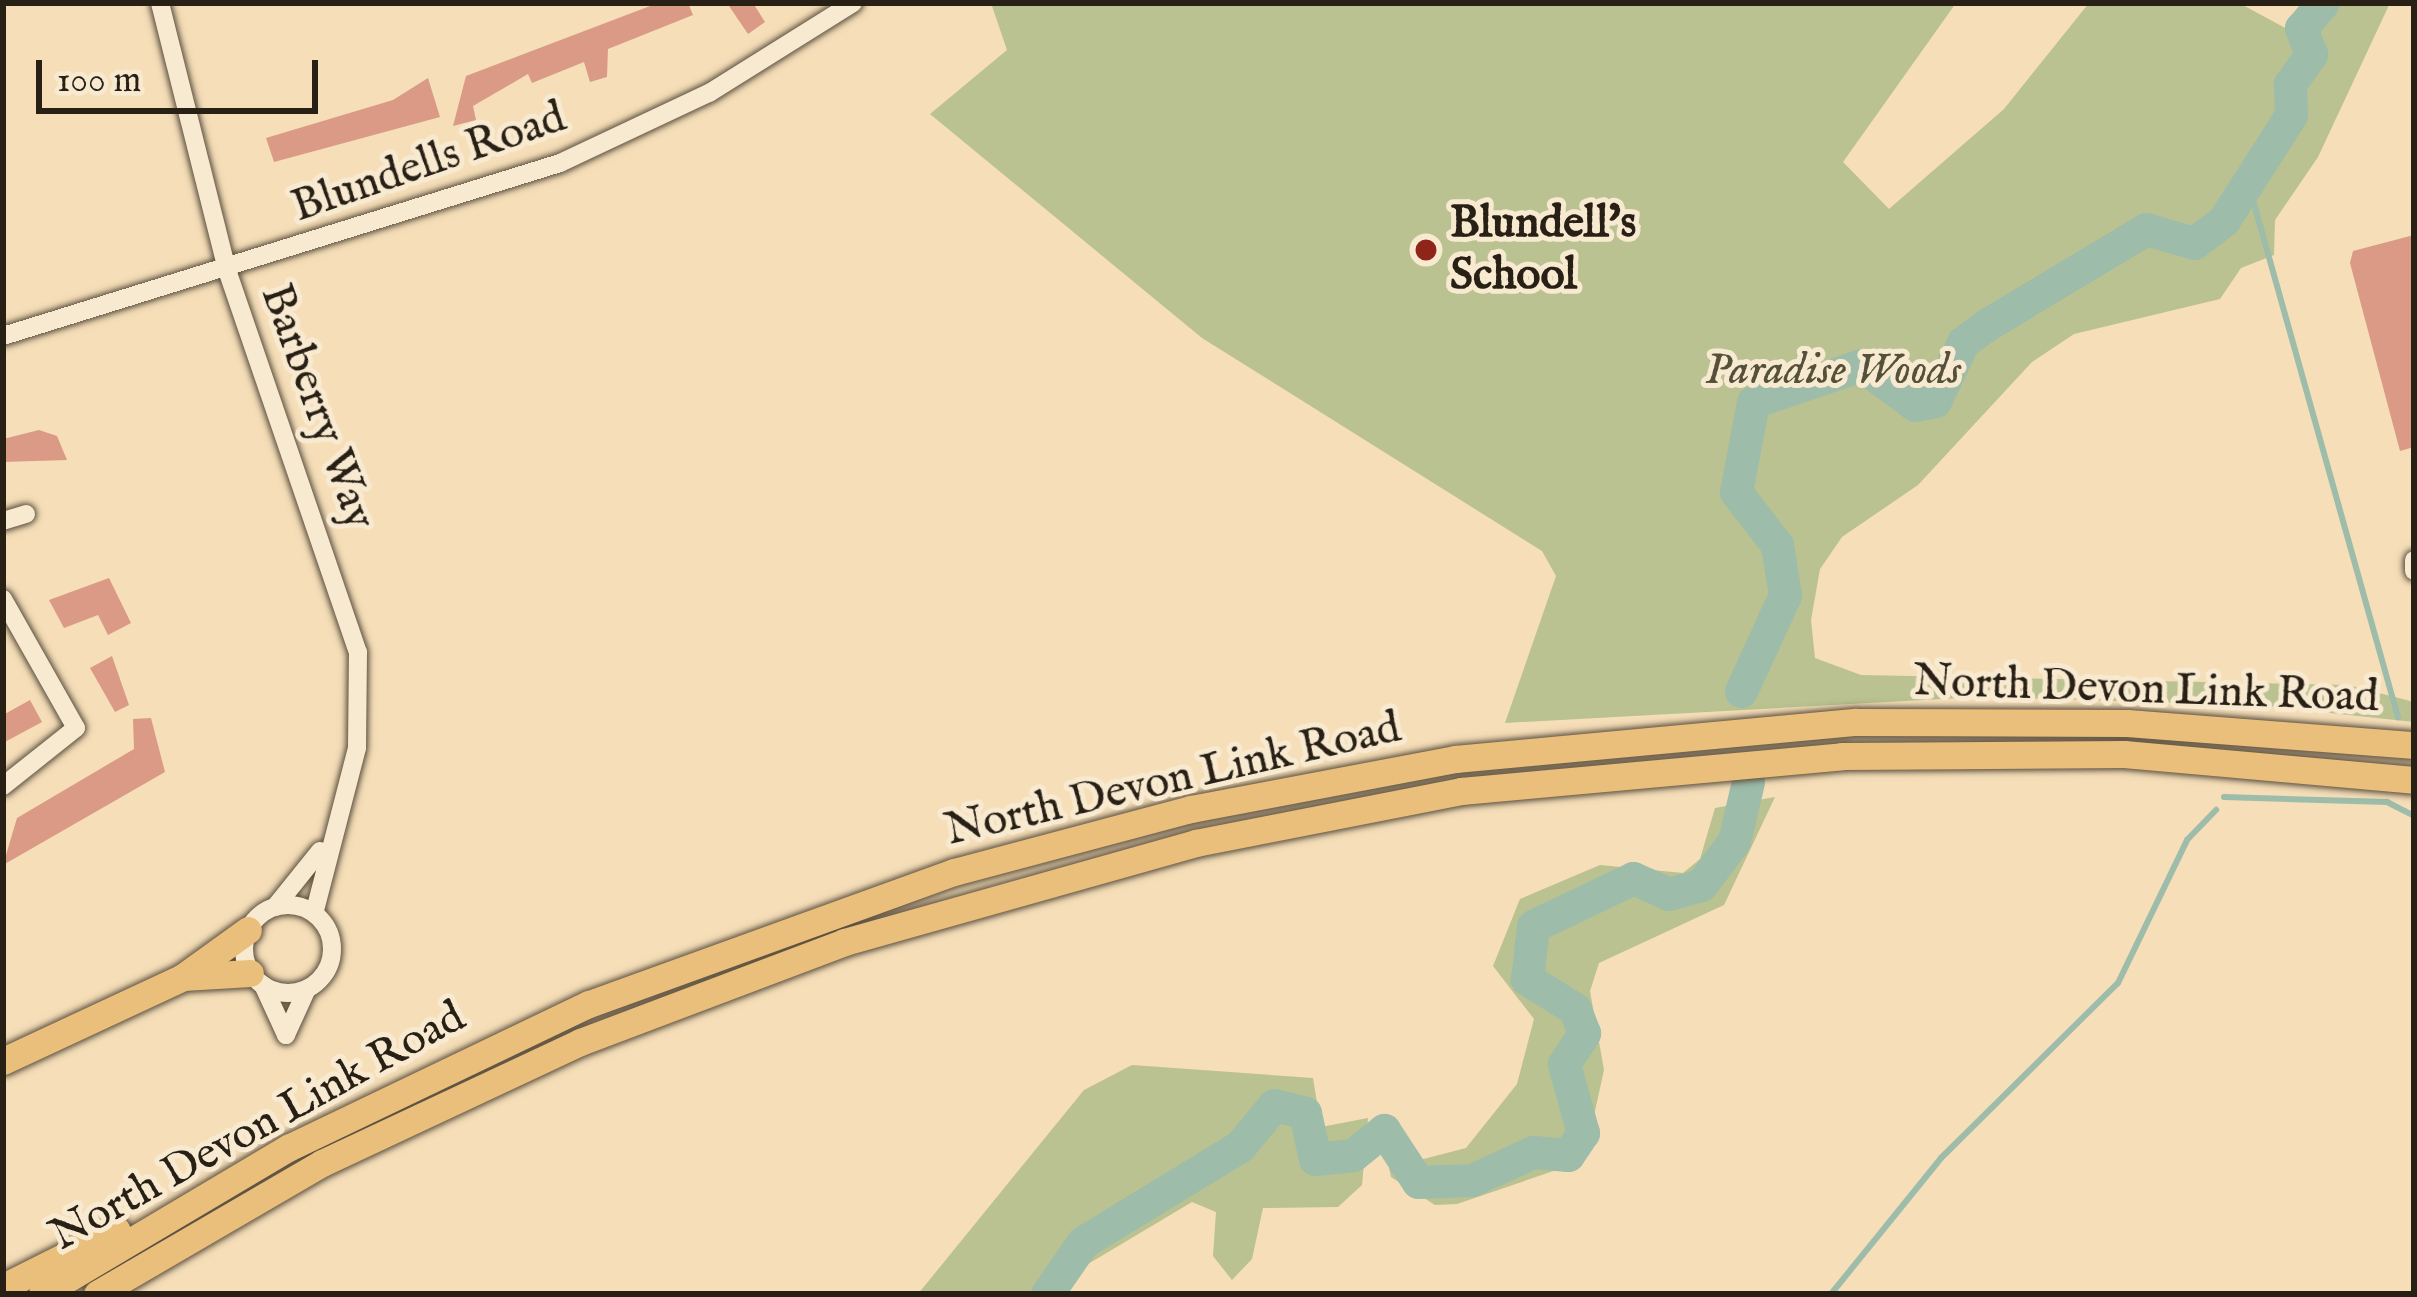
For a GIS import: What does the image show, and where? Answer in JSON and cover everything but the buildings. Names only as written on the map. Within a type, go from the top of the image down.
[{"type":"highway","name":"North Devon Link Road","points":[[42,1294],[232,1180],[459,1062],[705,958],[954,872],[1283,789],[1570,745],[1856,722],[2127,723],[2414,745]]},
{"type":"highway","name":"North Devon Link Road","points":[[98,1294],[322,1163],[621,1026],[962,904],[1196,843],[1461,791],[1842,756],[2124,754],[2414,780]]},
{"type":"highway","points":[[3,1061],[183,977],[248,930]]},
{"type":"highway","points":[[183,977],[257,979]]},
{"type":"highway","points":[[3,1287],[232,1180]]},
{"type":"street","name":"Barberry Way","points":[[160,3],[226,270],[358,652],[357,748],[329,837],[314,914]]},
{"type":"street","name":"Blundells Road","points":[[3,336],[560,163],[709,93],[854,3]]},
{"type":"street","points":[[3,521],[26,514]]},
{"type":"street","points":[[2414,560],[2414,571]]},
{"type":"street","points":[[3,599],[76,728],[3,787]]},
{"type":"street","name":"Barberry Way","points":[[275,907],[329,837]]},
{"type":"street","points":[[275,907],[314,914],[332,953],[307,989],[286,1035],[257,979],[248,930],[275,907]]},
{"type":"street","points":[[257,979],[307,989]]},
{"type":"green space","name":"Paradise Woods","points":[[991,3],[1956,3],[1843,162],[1889,209],[2004,109],[2089,3],[2239,3],[2291,31],[2318,3],[2390,3],[2318,157],[2275,220],[2274,255],[2241,268],[2220,299],[2074,334],[2032,362],[1918,485],[1842,537],[1820,569],[1811,620],[1815,658],[1861,675],[2348,685],[2414,702],[2414,722],[2257,705],[1978,697],[1505,723],[1556,576],[1542,551],[1202,338],[930,114],[1007,50]]},
{"type":"green space","points":[[1775,797],[1724,905],[1599,963],[1590,991],[1604,1070],[1587,1147],[1571,1165],[1457,1204],[1435,1205],[1391,1177],[1389,1168],[1466,1148],[1517,1084],[1534,1019],[1493,966],[1520,899],[1600,865],[1683,873],[1700,859],[1715,808]]},
{"type":"green space","points":[[1132,1065],[1313,1078],[1321,1127],[1368,1118],[1362,1185],[1338,1207],[1263,1208],[1252,1259],[1232,1280],[1213,1256],[1216,1212],[1192,1202],[1088,1264],[1064,1294],[918,1294],[1084,1090]]},
{"type":"waterway","points":[[1741,691],[1785,595],[1777,545],[1736,492],[1753,402],[1861,365],[1915,405],[1935,401],[1963,342],[1988,324],[2146,229],[2194,243],[2224,220],[2291,115],[2290,84],[2311,54],[2301,28],[2323,3]]},
{"type":"waterway","points":[[2249,186],[2398,717]]},
{"type":"waterway","points":[[1047,1294],[1083,1242],[1240,1146],[1274,1105],[1305,1113],[1315,1159],[1353,1155],[1384,1130],[1418,1182],[1472,1180],[1533,1152],[1568,1155],[1583,1133],[1564,1064],[1584,1033],[1575,1009],[1527,979],[1533,926],[1633,878],[1669,894],[1701,885],[1734,841],[1748,782]]},
{"type":"waterway","points":[[2224,797],[2387,802],[2414,816]]},
{"type":"waterway","points":[[1831,1294],[1941,1158],[2118,983],[2187,840],[2216,810]]},
{"type":"place","name":"Blundell's School","points":[[1426,250]]}]
